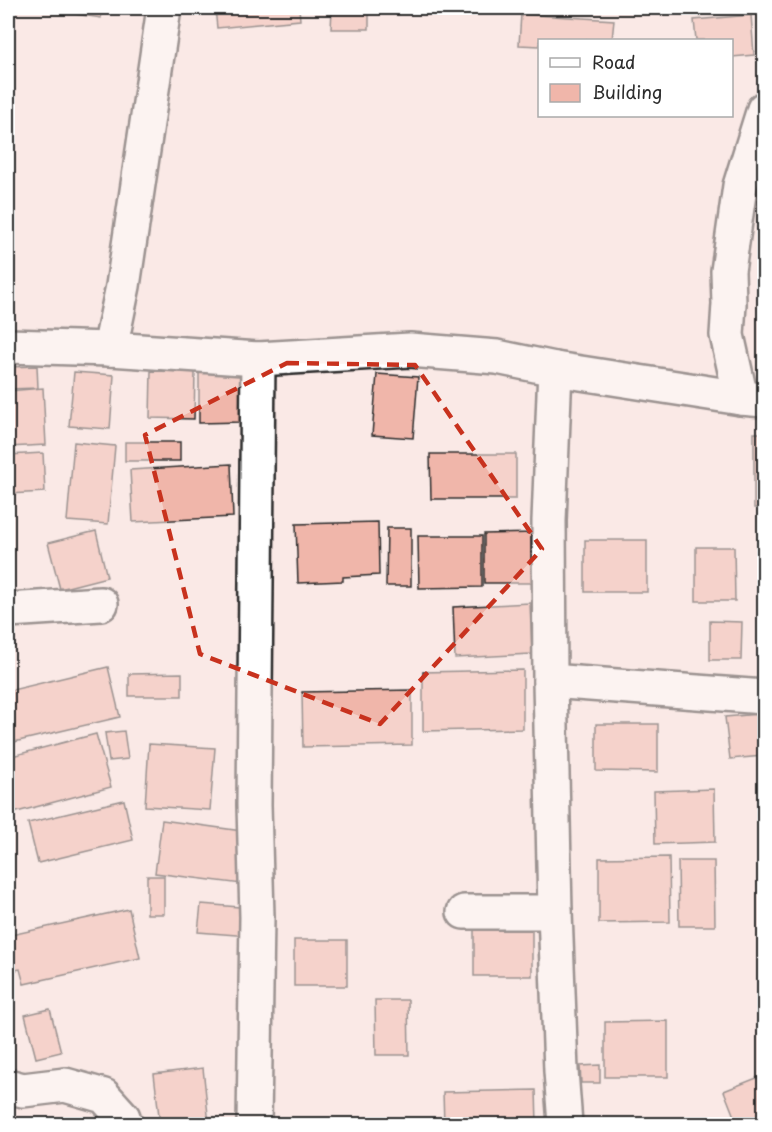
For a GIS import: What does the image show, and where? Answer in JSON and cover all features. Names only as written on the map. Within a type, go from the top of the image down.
[{"type":"street","points":[[110,350],[123,286],[164,8]]},
{"type":"street","points":[[753,399],[727,335],[728,272],[740,186],[765,110]]},
{"type":"street","points":[[8,346],[258,359],[410,350],[497,357],[555,369],[753,399]]},
{"type":"street","points":[[254,1125],[257,917],[255,793],[258,359]]},
{"type":"street","points":[[555,369],[549,521],[550,681],[555,912],[565,1125]]},
{"type":"street","points":[[8,610],[101,604]]},
{"type":"street","points":[[550,681],[765,697]]},
{"type":"street","points":[[464,912],[555,912]]},
{"type":"street","points":[[8,1086],[23,1090],[65,1085],[104,1096],[123,1117],[125,1125]]},
{"type":"highlighted area","points":[[287,363],[415,365],[542,549],[380,724],[200,654],[145,435]]},
{"type":"building","points":[[48,8],[102,8],[101,18],[48,10]]},
{"type":"building","points":[[215,8],[299,8],[300,20],[217,28]]},
{"type":"building","points":[[332,9],[369,9],[369,29],[331,29]]},
{"type":"building","points":[[521,14],[614,20],[612,39],[538,39],[538,46],[519,45]]},
{"type":"building","points":[[751,15],[754,55],[733,57],[733,39],[696,39],[694,20]]},
{"type":"building","points":[[37,366],[38,388],[8,389],[8,367]]},
{"type":"building","points":[[199,369],[241,369],[242,422],[199,423]]},
{"type":"building","points":[[151,371],[195,372],[194,419],[150,418]]},
{"type":"building","points":[[74,372],[114,375],[110,429],[69,426]]},
{"type":"building","points":[[377,374],[418,377],[413,438],[372,435]]},
{"type":"building","points":[[43,388],[46,445],[8,447],[8,391]]},
{"type":"building","points":[[754,433],[764,433],[764,508],[754,508]]},
{"type":"building","points":[[74,442],[115,446],[108,524],[67,521]]},
{"type":"building","points":[[125,442],[180,442],[180,461],[125,461]]},
{"type":"building","points":[[43,453],[45,492],[8,494],[8,455]]},
{"type":"building","points":[[430,454],[516,454],[516,499],[431,499]]},
{"type":"building","points":[[231,464],[233,517],[133,522],[130,470]]},
{"type":"building","points":[[378,522],[379,575],[343,577],[343,581],[298,583],[296,524]]},
{"type":"building","points":[[387,528],[411,528],[411,586],[386,586]]},
{"type":"building","points":[[96,531],[107,577],[60,589],[48,543]]},
{"type":"building","points":[[536,533],[537,583],[484,583],[484,534]]},
{"type":"building","points":[[418,536],[482,536],[482,587],[419,588]]},
{"type":"building","points":[[585,540],[647,540],[647,592],[585,592]]},
{"type":"building","points":[[696,547],[734,547],[735,601],[696,601]]},
{"type":"building","points":[[530,603],[532,654],[455,658],[453,607]]},
{"type":"building","points":[[710,621],[742,622],[741,660],[710,660]]},
{"type":"building","points":[[108,667],[120,717],[14,742],[8,714],[8,691]]},
{"type":"building","points":[[523,670],[523,729],[423,731],[423,672]]},
{"type":"building","points":[[182,673],[182,696],[129,696],[129,674]]},
{"type":"building","points":[[412,690],[412,745],[303,747],[302,692]]},
{"type":"building","points":[[759,714],[763,756],[730,759],[725,717]]},
{"type":"building","points":[[596,724],[658,724],[658,772],[596,771]]},
{"type":"building","points":[[124,731],[128,759],[109,761],[105,733]]},
{"type":"building","points":[[96,734],[111,787],[13,813],[8,791],[8,757]]},
{"type":"building","points":[[149,744],[215,748],[210,810],[145,806]]},
{"type":"building","points":[[714,789],[715,842],[655,844],[654,791]]},
{"type":"building","points":[[124,800],[133,840],[38,863],[28,823]]},
{"type":"building","points":[[162,820],[249,832],[242,884],[155,873]]},
{"type":"building","points":[[669,857],[670,922],[599,923],[599,858]]},
{"type":"building","points":[[678,861],[714,861],[715,926],[679,926]]},
{"type":"building","points":[[147,876],[164,876],[164,914],[147,914]]},
{"type":"building","points":[[201,904],[252,908],[249,936],[198,932]]},
{"type":"building","points":[[129,909],[140,958],[24,984],[20,969],[10,971],[8,950],[14,949],[11,935]]},
{"type":"building","points":[[532,918],[532,976],[474,976],[474,919]]},
{"type":"building","points":[[294,940],[347,940],[347,986],[294,986]]},
{"type":"building","points":[[375,1000],[408,1000],[409,1055],[376,1055]]},
{"type":"building","points":[[50,1009],[61,1052],[36,1058],[25,1015]]},
{"type":"building","points":[[668,1021],[668,1077],[605,1077],[605,1022]]},
{"type":"building","points":[[600,1065],[600,1083],[581,1083],[580,1066]]},
{"type":"building","points":[[203,1068],[209,1124],[160,1124],[154,1074]]},
{"type":"building","points":[[764,1075],[764,1124],[737,1124],[724,1091]]},
{"type":"building","points":[[536,1090],[537,1124],[444,1124],[443,1092]]}]
